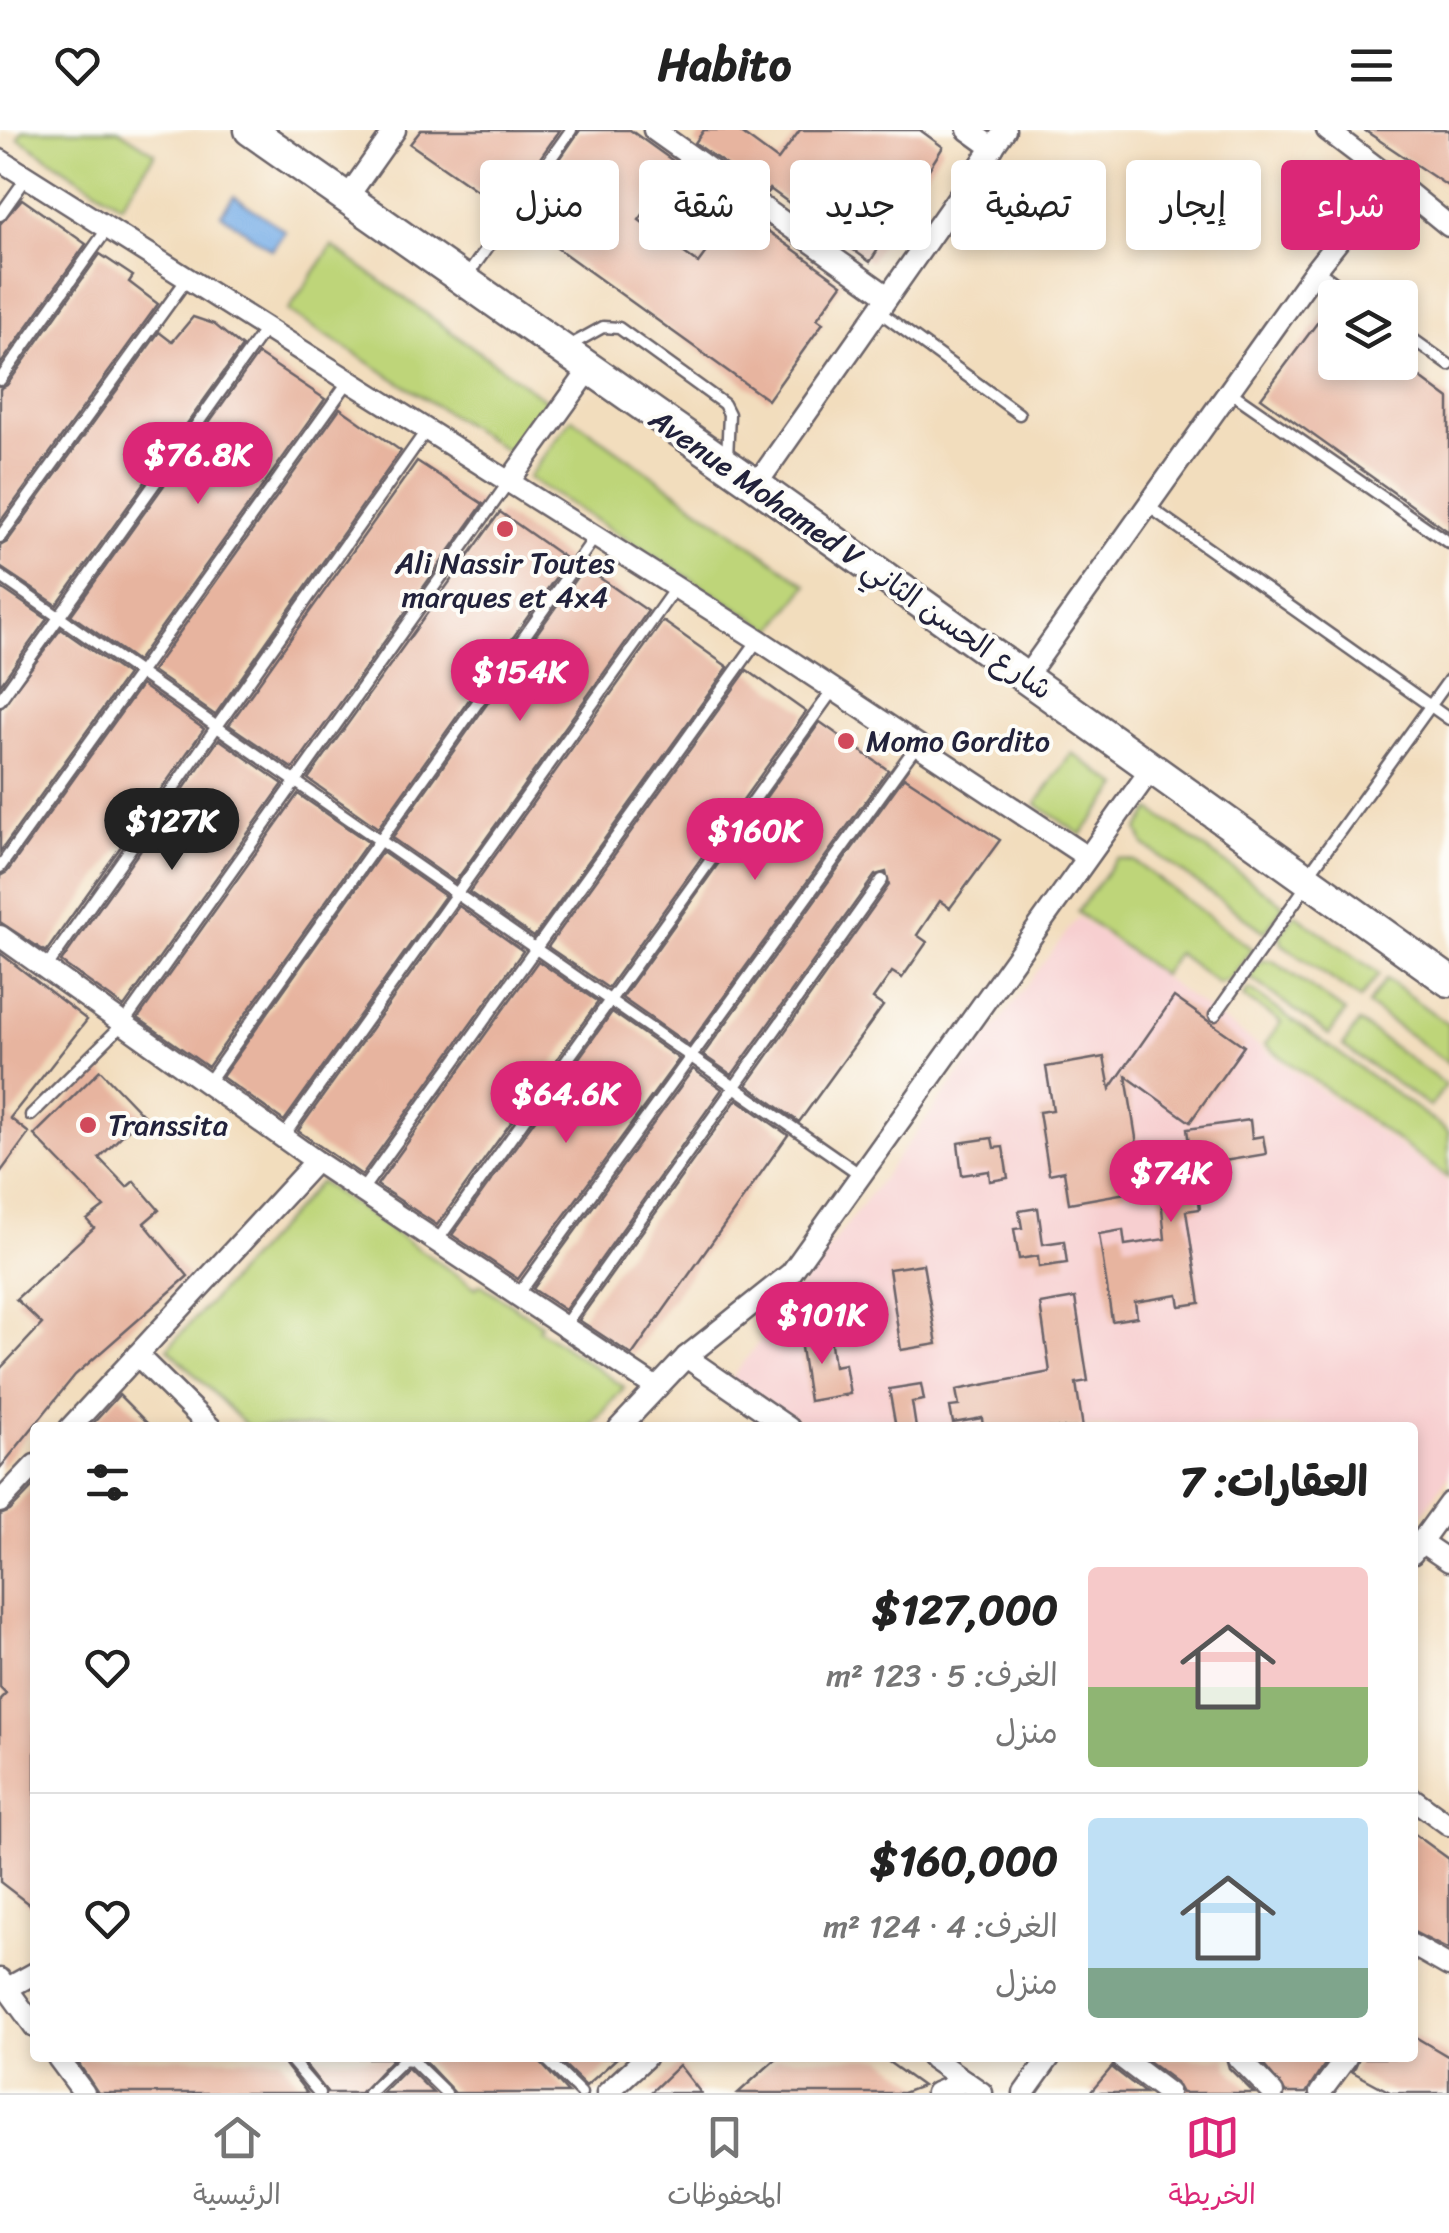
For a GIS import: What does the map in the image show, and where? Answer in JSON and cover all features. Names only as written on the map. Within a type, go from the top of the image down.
[{"type":"main road","name":"Avenue Mohamed V شارع الحسن الثاني","points":[[250,130],[756,485],[1449,981]]},
{"type":"street","points":[[347,198],[395,130]]},
{"type":"street","points":[[756,485],[999,139],[968,130]]},
{"type":"street","points":[[1327,130],[1367,160]]},
{"type":"street","points":[[667,133],[881,302]]},
{"type":"street","points":[[0,160],[676,587],[1087,857]]},
{"type":"street","points":[[1420,202],[1449,226]]},
{"type":"street","points":[[1025,678],[1331,250]]},
{"type":"street","points":[[508,483],[590,369]]},
{"type":"street","points":[[624,1422],[686,1357],[791,1273],[1151,769]]},
{"type":"street","points":[[0,936],[316,1161],[656,1386]]},
{"type":"street","points":[[76,1422],[316,1161]]},
{"type":"street","points":[[137,1355],[205,1422]]},
{"type":"street","points":[[686,1357],[779,1422]]},
{"type":"street","points":[[0,1502],[30,1470]]},
{"type":"street","points":[[1418,1547],[1449,1503]]},
{"type":"street","points":[[1418,1548],[1449,1562]]},
{"type":"street","points":[[1418,1802],[1449,1825]]},
{"type":"street","points":[[1418,1955],[1449,1966]]},
{"type":"street","points":[[30,1975],[3,1984],[30,2020]]},
{"type":"street","points":[[61,2062],[84,2093]]},
{"type":"street","points":[[607,2093],[642,2062]]},
{"type":"street","points":[[938,2062],[973,2087]]},
{"type":"street","points":[[1024,2093],[1046,2062]]},
{"type":"street","points":[[1127,2062],[1168,2093]]},
{"type":"street","points":[[1243,2062],[1273,2093]]},
{"type":"street","points":[[1320,2093],[1343,2062]]},
{"type":"street","points":[[936,2093],[973,2087]]},
{"type":"lane","points":[[464,281],[571,130]]},
{"type":"lane","points":[[0,215],[27,177]]},
{"type":"lane","points":[[0,380],[108,228]]},
{"type":"lane","points":[[1316,269],[1331,280]]},
{"type":"lane","points":[[0,537],[187,279]]},
{"type":"lane","points":[[881,302],[1019,414]]},
{"type":"lane","points":[[563,350],[586,335],[610,326],[620,328],[724,404],[729,414],[726,464]]},
{"type":"lane","points":[[0,700],[265,329]]},
{"type":"lane","points":[[1418,343],[1449,365]]},
{"type":"lane","points":[[0,867],[348,382]]},
{"type":"lane","points":[[1229,390],[1449,543]]},
{"type":"lane","points":[[46,968],[426,431]]},
{"type":"lane","points":[[31,1115],[123,1024],[508,483]]},
{"type":"lane","points":[[1147,505],[1449,720]]},
{"type":"lane","points":[[207,1084],[595,537]]},
{"type":"lane","points":[[0,576],[861,1175]]},
{"type":"lane","points":[[283,1138],[676,587]]},
{"type":"lane","points":[[361,1191],[758,640]]},
{"type":"lane","points":[[1215,1015],[1449,680]]},
{"type":"lane","points":[[436,1241],[833,690]]},
{"type":"lane","points":[[518,1295],[917,745]]},
{"type":"lane","points":[[564,1326],[882,880]]},
{"type":"lane","points":[[293,2062],[319,2093]]},
{"type":"lane","points":[[369,2093],[401,2062]]},
{"type":"lane","points":[[414,2062],[446,2093]]},
{"type":"lane","points":[[549,2062],[580,2093]]},
{"type":"shaded area","points":[[1078,917],[1449,1182],[1449,1475],[1418,1520],[1418,1422],[802,1422],[731,1379]]},
{"type":"green space","points":[[23,130],[119,130],[155,153],[121,205],[18,138]]},
{"type":"green space","points":[[332,246],[550,403],[512,454],[288,311]]},
{"type":"green space","points":[[572,418],[807,585],[773,630],[528,478]]},
{"type":"green space","points":[[1072,753],[1119,786],[1081,835],[1036,804]]},
{"type":"green space","points":[[1151,810],[1284,905],[1265,932],[1144,845],[1138,829]]},
{"type":"green space","points":[[1117,858],[1134,861],[1252,949],[1232,977],[1219,984],[1177,953],[1162,975],[1077,912]]},
{"type":"green space","points":[[1295,914],[1379,974],[1360,999],[1282,944],[1280,935]]},
{"type":"green space","points":[[1272,960],[1345,1012],[1329,1035],[1249,977],[1261,961]]},
{"type":"green space","points":[[1386,979],[1449,1025],[1449,1064],[1368,1005]]},
{"type":"green space","points":[[1249,989],[1449,1132],[1449,1178],[1265,1045],[1281,1022],[1243,997]]},
{"type":"green space","points":[[1359,1022],[1446,1085],[1430,1107],[1343,1046]]},
{"type":"green space","points":[[320,1182],[476,1288],[480,1284],[541,1324],[538,1329],[624,1387],[595,1422],[243,1422],[168,1348]]},
{"type":"water","points":[[234,196],[285,231],[272,250],[221,214]]},
{"type":"building","points":[[421,130],[560,130],[539,160],[480,160],[480,192],[410,144]]},
{"type":"building","points":[[580,130],[630,130],[672,160],[639,160],[639,250],[680,250],[698,263],[707,250],[770,250],[770,232],[842,284],[817,319],[823,323],[768,400],[560,250],[619,250],[619,160],[559,160]]},
{"type":"building","points":[[704,130],[737,130],[778,160],[800,130],[920,130],[943,147],[931,166],[931,160],[790,160],[790,204],[770,189],[770,160],[719,160],[695,143]]},
{"type":"building","points":[[1364,130],[1449,130],[1449,187],[1420,168],[1420,160],[1409,160]]},
{"type":"building","points":[[22,199],[86,244],[0,365],[0,224]]},
{"type":"building","points":[[854,250],[878,250],[870,262]]},
{"type":"building","points":[[100,254],[133,276],[129,282],[158,304],[0,522],[0,389],[7,385]]},
{"type":"building","points":[[193,317],[214,324],[242,347],[57,605],[0,567],[0,546],[7,542],[159,332],[172,342]]},
{"type":"building","points":[[1318,322],[1318,380],[1418,380],[1418,376],[1449,399],[1449,532],[1261,398]]},
{"type":"building","points":[[258,354],[325,399],[137,661],[71,615]]},
{"type":"building","points":[[340,408],[401,451],[215,715],[152,671]]},
{"type":"building","points":[[417,461],[483,504],[293,769],[229,725]]},
{"type":"building","points":[[500,512],[568,560],[378,828],[308,779]]},
{"type":"building","points":[[584,567],[648,611],[455,882],[392,838]]},
{"type":"building","points":[[0,587],[47,619],[0,685]]},
{"type":"building","points":[[663,621],[728,667],[534,937],[469,892]]},
{"type":"building","points":[[61,629],[127,675],[0,852],[0,709]]},
{"type":"building","points":[[747,670],[806,712],[608,988],[548,947]]},
{"type":"building","points":[[141,685],[204,729],[46,952],[0,922],[0,876],[7,872]]},
{"type":"building","points":[[820,722],[888,770],[689,1045],[622,998]]},
{"type":"building","points":[[219,739],[283,784],[124,1007],[61,962]]},
{"type":"building","points":[[904,777],[1000,840],[950,908],[940,901],[917,935],[927,942],[902,978],[892,972],[873,999],[883,1006],[799,1122],[747,1085],[889,885],[886,872],[875,875],[732,1075],[703,1055]]},
{"type":"building","points":[[298,794],[368,842],[208,1067],[138,1018]]},
{"type":"building","points":[[382,852],[445,896],[284,1121],[222,1077]]},
{"type":"building","points":[[459,906],[523,951],[362,1175],[298,1131]]},
{"type":"building","points":[[0,953],[87,1020],[10,1118],[29,1133],[0,1173]]},
{"type":"building","points":[[538,961],[598,1002],[437,1225],[377,1185]]},
{"type":"building","points":[[1174,997],[1244,1046],[1190,1122],[1126,1076],[1138,1150],[1120,1153],[1126,1193],[1069,1203],[1064,1171],[1049,1174],[1039,1112],[1053,1110],[1046,1067],[1104,1057],[1110,1089]]},
{"type":"building","points":[[612,1012],[679,1059],[518,1279],[452,1235]]},
{"type":"building","points":[[693,1069],[722,1089],[565,1310],[533,1289]]},
{"type":"building","points":[[100,1070],[143,1115],[99,1158],[127,1187],[134,1181],[159,1210],[144,1223],[188,1276],[75,1375],[37,1422],[30,1422],[30,1431],[0,1468],[0,1369],[42,1324],[16,1299],[94,1228],[87,1220],[104,1207],[34,1135]]},
{"type":"building","points":[[737,1099],[788,1135],[632,1355],[579,1320]]},
{"type":"building","points":[[1250,1120],[1252,1138],[1263,1136],[1266,1154],[1194,1166],[1200,1209],[1186,1211],[1200,1303],[1180,1306],[1178,1295],[1135,1302],[1137,1317],[1112,1321],[1099,1234],[1123,1230],[1125,1245],[1165,1239],[1157,1157],[1190,1152],[1187,1129]]},
{"type":"building","points":[[992,1138],[994,1148],[1003,1147],[1008,1178],[990,1181],[989,1171],[962,1175],[958,1143]]},
{"type":"building","points":[[1038,1208],[1043,1244],[1064,1241],[1067,1263],[1039,1267],[1038,1256],[1019,1259],[1014,1229],[1022,1228],[1019,1211]]},
{"type":"building","points":[[923,1264],[937,1344],[901,1350],[889,1269]]},
{"type":"building","points":[[1075,1298],[1088,1381],[1076,1383],[1082,1422],[982,1422],[982,1418],[953,1422],[950,1407],[959,1406],[956,1390],[1050,1372],[1040,1304]]},
{"type":"building","points":[[829,1329],[834,1366],[845,1364],[850,1394],[809,1401],[799,1334]]},
{"type":"building","points":[[921,1384],[924,1400],[912,1402],[915,1422],[895,1422],[889,1389]]},
{"type":"building","points":[[119,1395],[146,1422],[94,1422]]},
{"type":"building","points":[[30,1490],[30,1905],[0,1882],[0,1699],[6,1693],[0,1687],[0,1515],[10,1511]]},
{"type":"building","points":[[1418,1836],[1449,1859],[1449,1950],[1418,1934]]},
{"type":"building","points":[[1418,2039],[1449,2057],[1449,2093],[1392,2093],[1353,2072],[1357,2062],[1418,2062]]},
{"type":"building","points":[[78,2062],[283,2062],[307,2093],[98,2093]]},
{"type":"building","points":[[303,2062],[389,2062],[360,2093],[328,2093]]},
{"type":"building","points":[[426,2062],[540,2062],[568,2093],[455,2093]]},
{"type":"building","points":[[561,2062],[613,2062],[586,2086]]},
{"type":"building","points":[[773,2062],[889,2062],[922,2086],[903,2093],[738,2093]]},
{"type":"building","points":[[1149,2062],[1227,2062],[1254,2093],[1182,2093],[1176,2082]]},
{"type":"building","points":[[1261,2062],[1326,2062],[1306,2093],[1286,2093]]},
{"type":"building","points":[[679,2065],[701,2093],[650,2093]]},
{"type":"building","points":[[408,2068],[433,2093],[382,2093]]},
{"type":"building","points":[[1114,2069],[1145,2093],[1090,2093]]},
{"type":"place","name":"Ali Nassir Toutes marques et 4x4","points":[[505,529]]},
{"type":"place","name":"Momo Gordito","points":[[846,741]]},
{"type":"place","name":"Transsita","points":[[88,1125]]}]
